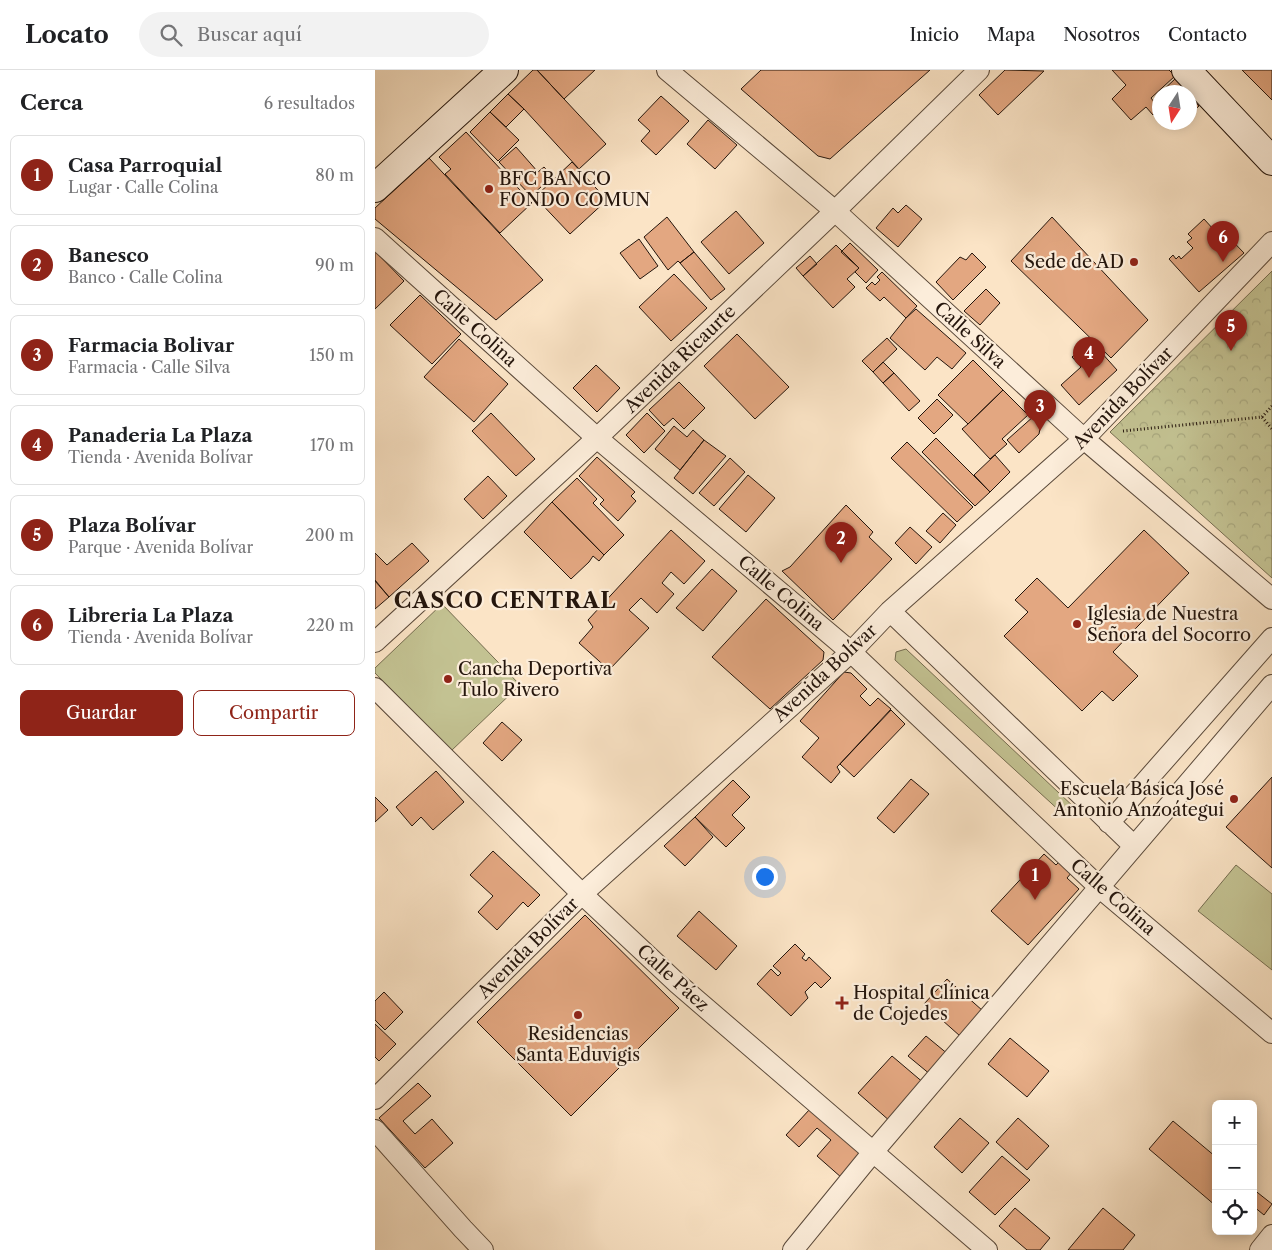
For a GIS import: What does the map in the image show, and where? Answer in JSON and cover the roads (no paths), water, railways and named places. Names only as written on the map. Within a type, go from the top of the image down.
[{"type":"street","points":[[375,188],[504,70]]},
{"type":"street","name":"Calle Silva","points":[[667,70],[835,211],[1084,439],[1272,600]]},
{"type":"street","name":"Avenida Ricaurte","points":[[375,642],[597,438],[835,211],[979,70]]},
{"type":"street","points":[[1186,70],[1272,161]]},
{"type":"street","name":"Calle Colina","points":[[375,238],[597,438],[851,652],[1099,888],[1272,1033]]},
{"type":"street","name":"Avenida Bolívar","points":[[375,1099],[582,894],[851,652],[890,611],[1084,439],[1272,242]]},
{"type":"street","points":[[890,611],[1134,846]]},
{"type":"street","points":[[1109,823],[1272,638]]},
{"type":"street","points":[[793,1250],[873,1152],[1272,685]]},
{"type":"street","name":"Calle Páez","points":[[375,688],[582,894],[678,984],[987,1250]]},
{"type":"street","points":[[375,1130],[483,1250]]},
{"type":"street","points":[[1260,1250],[1272,1235]]},
{"type":"place","name":"BFC BANCO FONDO COMUN","points":[[489,189]]},
{"type":"place","name":"Sede de AD","points":[[1134,262]]},
{"type":"place","name":"Libreria La Plaza","points":[[1223,262]]},
{"type":"place","name":"Plaza Bolívar","points":[[1231,351]]},
{"type":"place","name":"Panaderia La Plaza","points":[[1089,378]]},
{"type":"place","name":"Farmacia Bolivar","points":[[1040,431]]},
{"type":"place","name":"Banesco","points":[[841,563]]},
{"type":"place","name":"Iglesia de Nuestra Señora del Socorro","points":[[1077,624]]},
{"type":"place","name":"Cancha Deportiva Tulo Rivero","points":[[448,679]]},
{"type":"place","name":"Escuela Básica José Antonio Anzoátegui","points":[[1234,799]]},
{"type":"place","name":"Casa Parroquial","points":[[1035,900]]},
{"type":"place","name":"Hospital Clínica de Cojedes","points":[[842,1003]]},
{"type":"place","name":"Residencias Santa Eduvigis","points":[[578,1015]]},
{"type":"district","name":"CASCO CENTRAL","points":[[505,600]]}]
